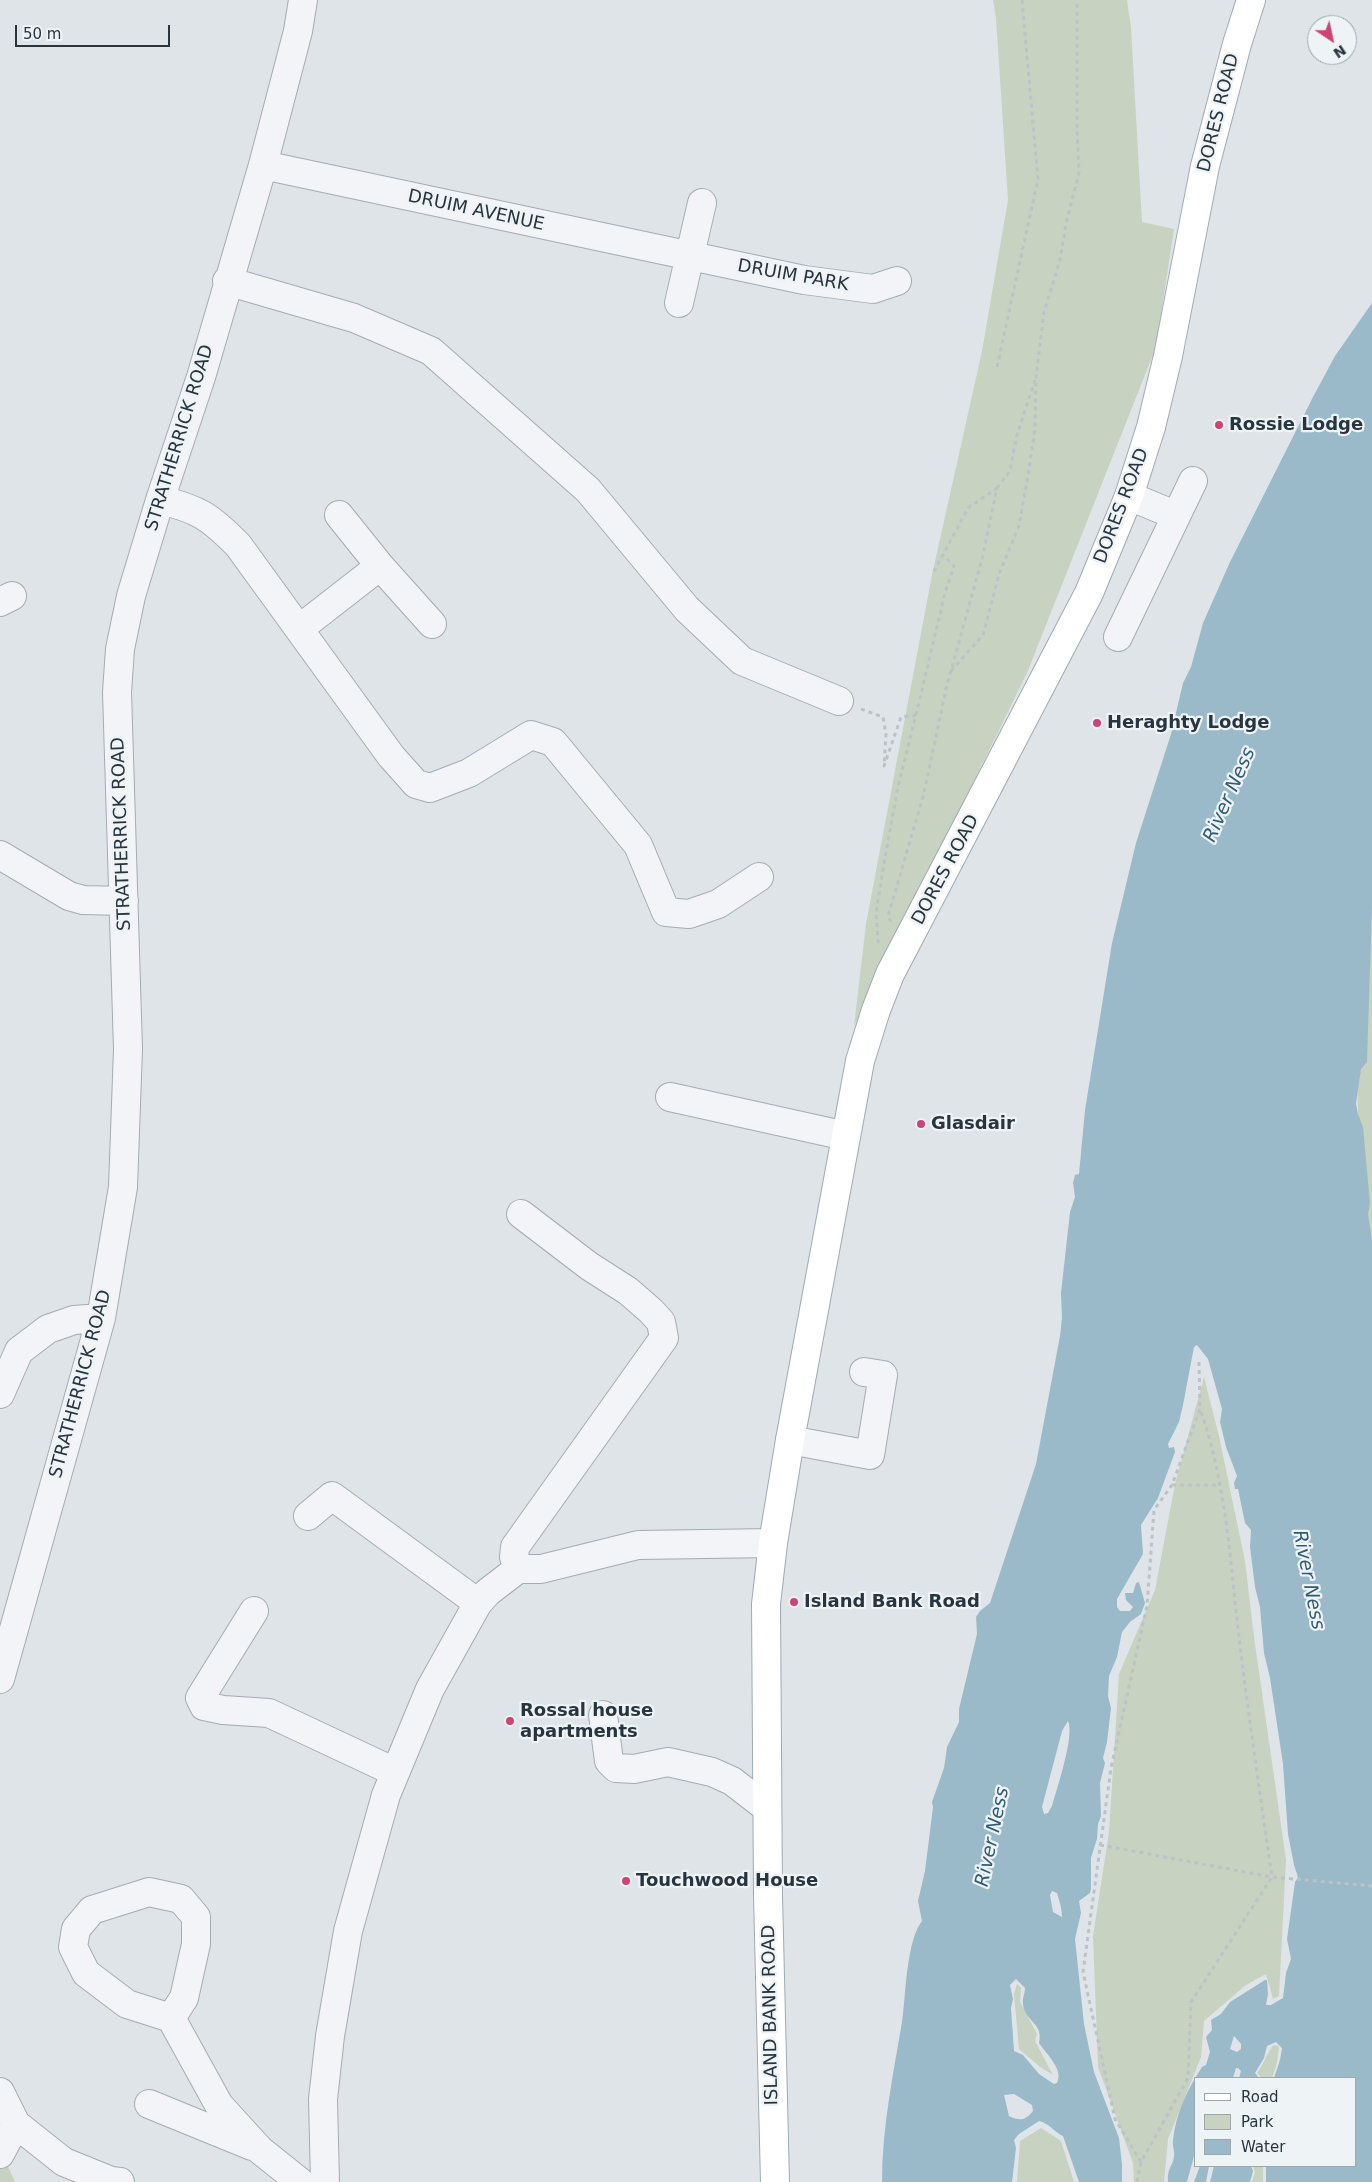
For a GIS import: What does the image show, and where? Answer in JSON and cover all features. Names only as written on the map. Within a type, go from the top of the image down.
[{"type":"main road","name":"DORES ROAD","points":[[898,961],[1089,593],[1129,496],[1151,427],[1166,365],[1205,166],[1237,44],[1251,0]]},
{"type":"main road","name":"ISLAND BANK ROAD","points":[[774,2182],[767,1808],[766,1604],[773,1542],[790,1440],[860,1061],[876,1010],[898,961]]},
{"type":"street","name":"STRATHERRICK ROAD","points":[[0,1678],[101,1318],[123,1186],[128,1050],[117,692],[120,649],[131,596],[200,376],[263,165],[298,31],[303,0]]},
{"type":"street","name":"DRUIM AVENUE","points":[[263,165],[690,256]]},
{"type":"street","points":[[679,304],[702,203]]},
{"type":"street","name":"DRUIM PARK","points":[[690,256],[804,280],[873,289],[897,281]]},
{"type":"street","points":[[227,281],[354,318],[431,351],[588,490],[687,609],[742,661],[839,701]]},
{"type":"street","points":[[1118,637],[1193,481]]},
{"type":"street","points":[[1129,496],[1175,515]]},
{"type":"street","points":[[160,500],[200,512],[216,523],[238,545],[390,756],[416,784],[430,788],[469,773],[531,735],[554,742],[638,844],[666,912],[689,914],[718,904],[759,876]]},
{"type":"street","points":[[339,515],[380,566],[432,624]]},
{"type":"street","points":[[299,629],[380,566]]},
{"type":"street","points":[[0,855],[69,896],[83,900],[124,901]]},
{"type":"street","points":[[670,1097],[846,1136]]},
{"type":"street","points":[[518,1569],[514,1557],[515,1548],[664,1338],[661,1322],[628,1291],[590,1266],[522,1214]]},
{"type":"street","points":[[0,1394],[20,1351],[48,1329],[74,1320],[101,1318]]},
{"type":"street","points":[[790,1440],[870,1455],[882,1375],[864,1372]]},
{"type":"street","points":[[308,1516],[332,1496],[478,1604]]},
{"type":"street","points":[[325,2182],[324,2099],[330,2036],[348,1931],[386,1795],[395,1772],[430,1689],[478,1604],[488,1592],[518,1569],[541,1569],[638,1545],[773,1542]]},
{"type":"street","points":[[254,1611],[200,1698],[204,1706],[224,1710],[269,1713],[395,1772]]},
{"type":"street","points":[[603,1715],[609,1761],[616,1768],[634,1769],[668,1762],[712,1772],[732,1781],[767,1808]]},
{"type":"street","points":[[171,2018],[184,1998],[196,1944],[196,1917],[181,1899],[149,1892],[92,1910],[76,1929],[73,1947],[86,1973],[127,2004],[171,2018],[219,2104],[260,2150],[300,2182]]},
{"type":"street","points":[[0,2092],[16,2124],[64,2162],[111,2181],[120,2182]]},
{"type":"street","points":[[149,2104],[260,2150]]},
{"type":"street","points":[[0,2154],[16,2124]]},
{"type":"path","points":[[997,367],[1038,179],[1022,0]]},
{"type":"path","points":[[952,671],[983,635],[999,574],[1018,526],[1035,429],[1036,377],[1044,312],[1060,260],[1066,223],[1079,173],[1077,0]]},
{"type":"path","points":[[932,575],[968,508],[997,488],[1010,471],[1016,438],[1036,377]]},
{"type":"path","points":[[898,961],[888,916],[923,797],[952,671],[982,559],[997,488]]},
{"type":"path","points":[[898,961],[878,941],[876,912],[898,787],[945,594],[954,566],[943,555]]},
{"type":"path","points":[[839,701],[883,717],[886,734],[884,766],[901,717],[916,716]]},
{"type":"path","points":[[1136,2182],[1141,2162],[1188,2078],[1192,2002],[1272,1877],[1223,1502],[1206,1426],[1200,1409],[1199,1362]]},
{"type":"path","points":[[1141,2162],[1115,2119],[1083,1972],[1111,1768],[1147,1606],[1154,1510],[1172,1485],[1200,1409]]},
{"type":"path","points":[[1172,1485],[1219,1486]]},
{"type":"path","points":[[1100,1845],[1272,1877],[1372,1886]]},
{"type":"green space","points":[[993,0],[1127,0],[1131,28],[1142,222],[1174,229],[1156,347],[1027,673],[854,1026],[866,924],[932,575],[982,351],[1008,200],[996,18]]},
{"type":"green space","points":[[1372,865],[1372,1265],[1358,1114],[1355,953]]},
{"type":"green space","points":[[1204,1377],[1219,1436],[1245,1561],[1286,1860],[1279,1996],[1273,1999],[1266,1974],[1246,1985],[1204,2021],[1201,2057],[1168,2139],[1164,2182],[1134,2182],[1133,2163],[1098,2067],[1093,1936],[1109,1832],[1119,1674],[1155,1590],[1175,1484]]},
{"type":"green space","points":[[1017,1984],[1021,1988],[1020,2002],[1037,2034],[1035,2041],[1053,2075],[1040,2067],[1019,2049],[1014,1994]]},
{"type":"green space","points":[[1274,2045],[1279,2046],[1277,2063],[1272,2077],[1261,2077],[1257,2073]]},
{"type":"green space","points":[[1041,2128],[1061,2141],[1074,2182],[1017,2182],[1020,2141]]},
{"type":"green space","points":[[0,2149],[15,2182],[0,2182]]},
{"type":"green space","points":[[1253,2167],[1263,2167],[1263,2182],[1252,2182],[1255,2172]]},
{"type":"water","name":"River Ness","points":[[1372,303],[1372,907],[1367,1062],[1361,1069],[1356,1104],[1363,1127],[1370,1203],[1368,1214],[1372,1240],[1372,2182],[1266,2182],[1266,2167],[1357,2167],[1357,2077],[1274,2077],[1282,2048],[1276,2042],[1267,2046],[1264,2058],[1255,2073],[1258,2077],[1239,2077],[1241,2071],[1236,2068],[1233,2077],[1196,2077],[1202,2067],[1206,2065],[1210,2052],[1206,2037],[1212,2030],[1211,2020],[1221,2014],[1230,2002],[1265,1980],[1267,1980],[1268,1994],[1266,2005],[1271,2005],[1283,1998],[1286,1973],[1291,1959],[1287,1939],[1295,1882],[1298,1877],[1288,1834],[1283,1764],[1270,1678],[1264,1653],[1260,1607],[1255,1587],[1250,1547],[1251,1530],[1245,1523],[1238,1489],[1235,1489],[1234,1483],[1237,1476],[1226,1447],[1220,1422],[1222,1409],[1208,1359],[1197,1345],[1194,1347],[1179,1422],[1168,1444],[1169,1448],[1174,1447],[1175,1452],[1158,1498],[1141,1525],[1143,1554],[1117,1599],[1117,1607],[1120,1611],[1130,1611],[1133,1607],[1126,1600],[1125,1593],[1133,1593],[1136,1583],[1139,1582],[1145,1603],[1141,1614],[1130,1622],[1122,1632],[1117,1657],[1109,1676],[1108,1696],[1111,1708],[1103,1758],[1105,1763],[1100,1783],[1101,1816],[1091,1858],[1091,1889],[1090,1893],[1079,1901],[1081,1913],[1075,1939],[1084,2024],[1094,2072],[1119,2138],[1122,2182],[1079,2182],[1063,2136],[1039,2121],[1019,2134],[1014,2140],[1016,2148],[1012,2182],[882,2182],[886,2122],[902,2022],[910,1955],[917,1930],[922,1921],[918,1901],[925,1871],[932,1802],[944,1768],[947,1747],[959,1722],[959,1709],[977,1634],[976,1617],[990,1603],[1036,1464],[1060,1336],[1062,1318],[1061,1293],[1070,1212],[1075,1197],[1073,1183],[1075,1175],[1079,1174],[1085,1110],[1112,943],[1136,843],[1171,734],[1183,683],[1191,667],[1203,623],[1230,562],[1335,356]],"holes":[[[1068,1721],[1070,1728],[1065,1762],[1052,1806],[1048,1813],[1044,1814],[1042,1807],[1062,1731]],[[1052,1891],[1057,1893],[1062,1917],[1053,1912],[1050,1895]],[[1016,1979],[1025,1988],[1024,2010],[1039,2031],[1039,2043],[1056,2067],[1059,2078],[1057,2083],[1054,2084],[1039,2074],[1023,2055],[1014,2051],[1011,2008],[1013,1999],[1010,1985]],[[1234,2036],[1241,2044],[1241,2049],[1237,2052],[1230,2049]],[[1014,2094],[1032,2105],[1033,2111],[1025,2118],[1016,2119],[1009,2116],[1004,2095]]]},
{"type":"water","points":[[1194,2081],[1194,2156],[1187,2182],[1168,2182],[1168,2173],[1174,2156],[1174,2130],[1183,2102]]},
{"type":"water","points":[[1200,2167],[1209,2167],[1206,2182],[1194,2182]]},
{"type":"water","points":[[1214,2167],[1251,2167],[1253,2171],[1250,2182],[1210,2182]]},
{"type":"place","name":"Rossie Lodge","points":[[1219,425]]},
{"type":"place","name":"Heraghty Lodge","points":[[1097,723]]},
{"type":"place","name":"Glasdair","points":[[921,1124]]},
{"type":"place","name":"Island Bank Road","points":[[794,1602]]},
{"type":"place","name":"Rossal house apartments","points":[[510,1721]]},
{"type":"place","name":"Touchwood House","points":[[626,1881]]}]
